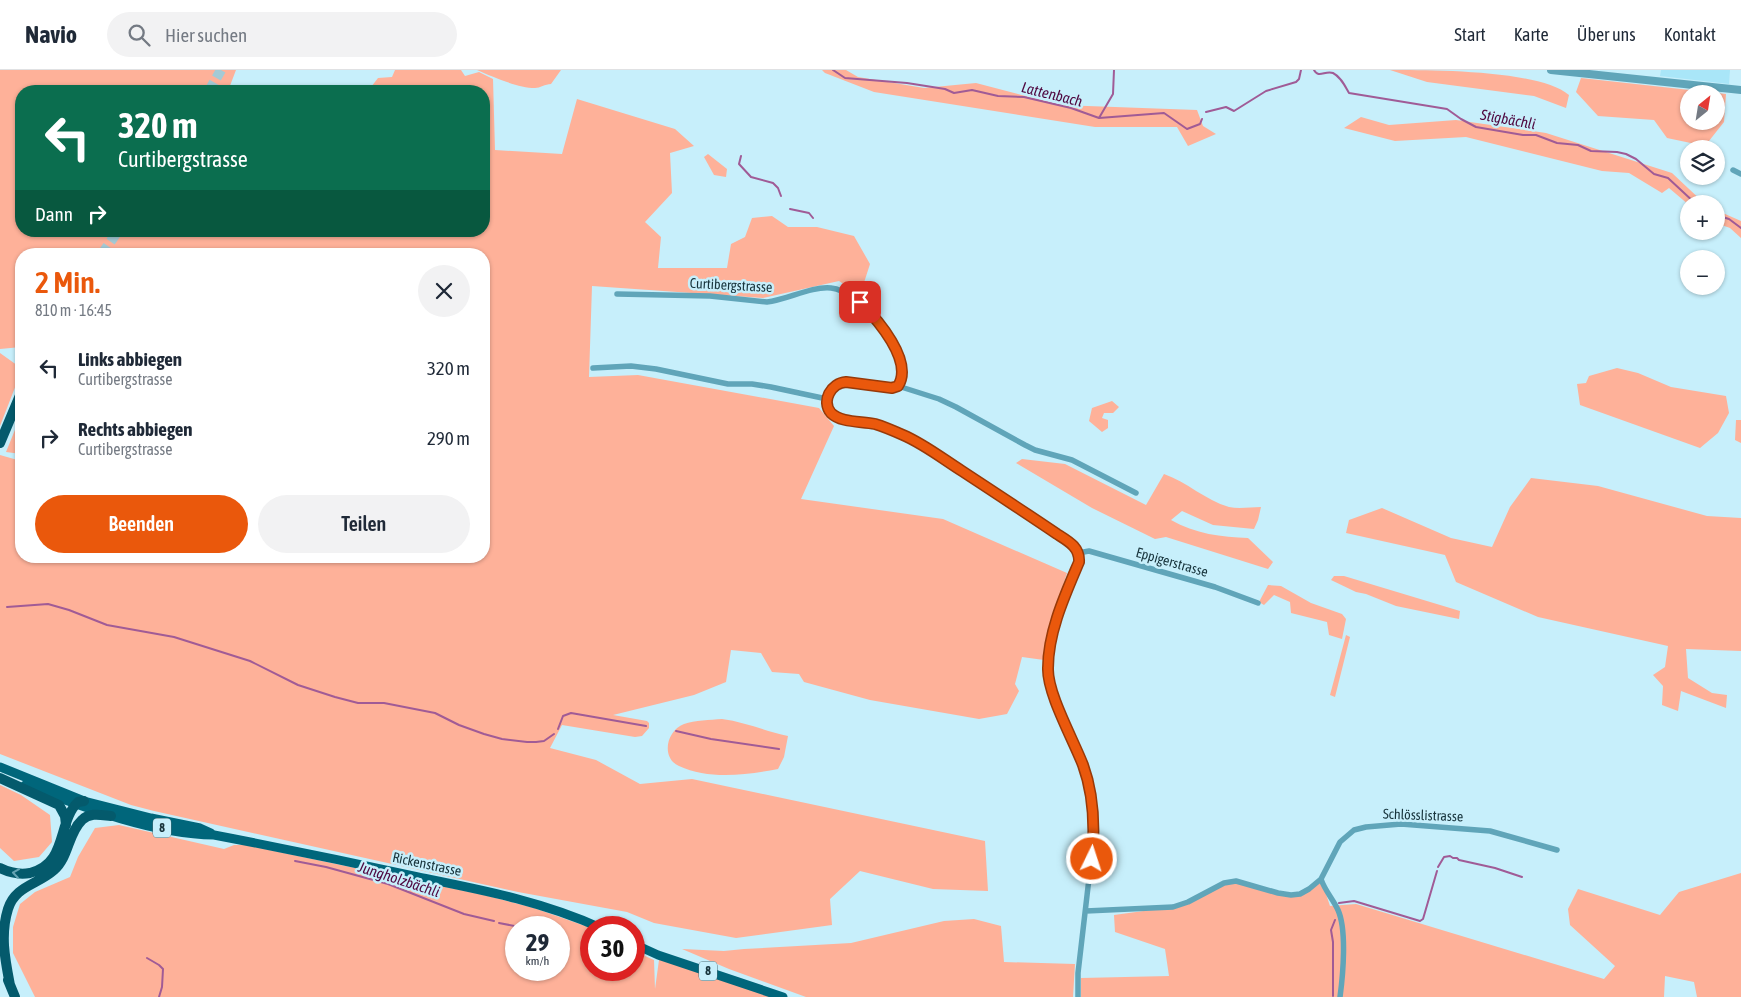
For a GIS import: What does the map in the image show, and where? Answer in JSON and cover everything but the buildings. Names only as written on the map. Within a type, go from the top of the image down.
[{"type":"highway","points":[[0,443],[15,407]]},
{"type":"highway","points":[[0,776],[58,805],[66,825]]},
{"type":"highway","points":[[0,868],[12,873],[23,874],[42,868],[54,856],[61,843],[66,825],[78,801]]},
{"type":"highway","points":[[73,836],[73,828],[79,811],[78,801]]},
{"type":"highway","points":[[10,985],[2,939],[8,906],[21,889],[53,871],[64,856],[81,821],[86,817],[94,815],[111,816]]},
{"type":"highway","points":[[0,961],[15,997]]},
{"type":"main road","name":"Rickenstrasse","points":[[0,767],[111,816],[198,834],[214,835],[316,854],[534,902],[580,919]]},
{"type":"main road","name":"Rickenstrasse","points":[[0,776],[78,801],[200,828],[214,835]]},
{"type":"main road","name":"8","points":[[645,949],[783,997]]},
{"type":"street","points":[[1550,70],[1741,90]]},
{"type":"street","points":[[1733,170],[1741,174]]},
{"type":"street","name":"Curtibergstrasse","points":[[617,294],[710,296],[767,302],[822,288],[838,289],[853,297],[878,320],[902,366],[904,373],[898,386]]},
{"type":"street","points":[[593,368],[631,366],[656,369],[728,384],[752,384],[827,399]]},
{"type":"street","points":[[1078,997],[1078,973],[1093,844],[1092,797],[1082,763],[1052,691],[1048,669],[1050,644],[1057,619],[1079,562],[1078,553],[1074,546],[1057,534],[916,441],[873,424],[836,416],[828,407],[827,399],[833,387],[842,382],[892,388],[898,386],[956,407],[1035,450],[1072,460],[1136,493]]},
{"type":"street","name":"Eppigerstrasse","points":[[1078,553],[1089,552],[1136,564],[1215,587],[1258,603]]},
{"type":"street","name":"Schlösslistrasse","points":[[1086,911],[1173,907],[1188,902],[1224,884],[1236,881],[1252,884],[1278,893],[1300,894],[1321,879],[1340,842],[1354,830],[1366,827],[1401,824],[1490,831],[1556,850]]},
{"type":"street","points":[[1321,879],[1324,890],[1338,911],[1342,923],[1343,972],[1340,997]]},
{"type":"shaded area","points":[[0,70],[236,70],[230,85],[15,85],[15,237],[490,237],[490,85],[373,85],[378,78],[392,77],[395,70],[461,70],[465,76],[479,72],[493,79],[495,150],[562,154],[577,99],[675,129],[694,146],[670,153],[672,193],[645,222],[661,237],[658,268],[727,268],[731,244],[745,237],[752,218],[772,216],[788,227],[817,227],[854,236],[870,264],[860,295],[839,281],[763,298],[592,286],[589,377],[638,375],[819,408],[834,426],[801,499],[943,519],[1067,573],[1050,626],[1044,660],[1022,657],[1015,684],[1019,691],[1007,714],[979,719],[870,700],[804,682],[799,674],[772,672],[761,653],[731,650],[726,682],[694,695],[613,715],[647,721],[649,728],[642,736],[635,737],[562,725],[550,748],[596,760],[640,784],[692,779],[985,841],[988,891],[933,889],[860,871],[830,899],[832,925],[736,938],[654,923],[645,919],[645,916],[637,916],[627,912],[518,892],[154,811],[131,805],[0,754],[0,455],[15,459],[15,563],[490,563],[490,248],[15,248],[15,348],[0,349]]},
{"type":"shaded area","points":[[477,70],[561,70],[551,84],[528,88]]},
{"type":"shaded area","points":[[822,70],[846,70],[858,77],[924,88],[976,83],[1060,105],[1197,110],[1203,126],[1216,134],[1188,146],[1177,127],[1095,127],[874,92],[825,73]]},
{"type":"shaded area","points":[[1390,70],[1458,71],[1511,76],[1554,87],[1569,95],[1566,108],[1534,96],[1427,82]]},
{"type":"shaded area","points":[[1661,70],[1730,70],[1729,84],[1660,76]]},
{"type":"shaded area","points":[[1581,78],[1680,89],[1680,130],[1718,130],[1710,140],[1680,141],[1667,138],[1654,120],[1598,116],[1576,92]]},
{"type":"shaded area","points":[[1361,117],[1389,125],[1456,120],[1546,133],[1672,173],[1680,181],[1680,185],[1685,185],[1695,195],[1680,195],[1680,197],[1669,188],[1662,193],[1629,173],[1602,171],[1466,137],[1395,141],[1344,128]]},
{"type":"shaded area","points":[[708,154],[727,169],[726,177],[714,175],[704,157]]},
{"type":"shaded area","points":[[1725,214],[1741,221],[1741,238],[1730,228],[1725,226]]},
{"type":"shaded area","points":[[0,353],[15,364],[15,387],[0,426]]},
{"type":"shaded area","points":[[1617,368],[1638,373],[1671,387],[1726,396],[1729,413],[1718,433],[1700,448],[1580,405],[1577,384],[1586,383],[1589,376]]},
{"type":"shaded area","points":[[1112,401],[1119,407],[1113,413],[1104,413],[1102,418],[1108,420],[1108,428],[1102,432],[1089,421],[1092,408]]},
{"type":"shaded area","points":[[1736,420],[1741,420],[1741,443],[1735,440]]},
{"type":"shaded area","points":[[15,430],[15,453],[6,452]]},
{"type":"shaded area","points":[[1022,459],[1065,464],[1146,505],[1164,474],[1220,504],[1241,508],[1261,507],[1254,529],[1213,525],[1182,511],[1171,520],[1190,529],[1209,534],[1248,538],[1273,562],[1268,569],[1166,537],[1155,539],[1092,508],[1016,463]]},
{"type":"shaded area","points":[[1531,478],[1598,486],[1707,516],[1741,518],[1741,651],[1686,649],[1688,678],[1712,693],[1727,695],[1726,708],[1681,691],[1678,711],[1662,705],[1663,686],[1653,675],[1665,667],[1668,646],[1538,617],[1456,582],[1445,555],[1346,533],[1349,520],[1382,508],[1451,538],[1492,547],[1510,507]]},
{"type":"shaded area","points":[[1334,576],[1344,576],[1460,611],[1459,619],[1396,606],[1356,592],[1331,580]]},
{"type":"shaded area","points":[[1268,585],[1281,586],[1311,603],[1342,614],[1346,619],[1342,639],[1329,635],[1327,622],[1291,613],[1290,602],[1274,595],[1264,605],[1259,602]]},
{"type":"shaded area","points":[[1346,635],[1350,637],[1335,697],[1330,695]]},
{"type":"shaded area","points":[[722,719],[788,736],[784,757],[778,769],[753,773],[715,775],[691,770],[673,762],[668,751],[668,745],[673,732],[678,727],[703,720]]},
{"type":"shaded area","points":[[0,785],[21,795],[50,815],[52,842],[39,857],[14,861],[0,848]]},
{"type":"shaded area","points":[[119,825],[224,849],[234,845],[246,845],[484,895],[557,916],[505,916],[505,981],[570,981],[570,921],[580,924],[580,981],[645,981],[645,956],[654,960],[655,989],[659,960],[662,959],[783,997],[35,997],[13,953],[13,927],[20,904],[35,892],[70,877],[78,857],[95,828]]},
{"type":"shaded area","points":[[1741,873],[1741,997],[1697,997],[1694,982],[1665,976],[1664,997],[1081,997],[1081,978],[1169,976],[1165,949],[1115,932],[1114,915],[1173,907],[1224,883],[1236,881],[1278,893],[1300,894],[1321,879],[1330,906],[1356,904],[1604,979],[1615,966],[1570,925],[1568,909],[1578,889],[1660,915],[1679,892]]},
{"type":"shaded area","points":[[974,919],[1001,926],[1004,962],[1075,964],[1073,997],[806,997],[729,969],[682,949],[724,951],[851,943],[944,921]]},
{"type":"waterway","name":"Lattenbach","points":[[833,70],[845,78],[907,83],[945,89],[954,93],[972,90],[998,96],[1024,97],[1071,108],[1099,118],[1164,113],[1187,129],[1200,124],[1202,119]]},
{"type":"waterway","name":"Lattenbach","points":[[1099,118],[1113,94],[1114,70]]},
{"type":"waterway","name":"Stigbächli","points":[[1206,112],[1226,107],[1234,111],[1266,91],[1296,82],[1299,79],[1301,70]]},
{"type":"waterway","name":"Stigbächli","points":[[1314,70],[1318,74],[1333,73],[1349,93],[1447,109],[1476,127],[1523,135],[1536,135],[1557,143],[1578,145],[1591,151],[1626,154],[1636,159],[1654,174],[1668,178],[1686,195]]},
{"type":"waterway","points":[[741,156],[739,164],[751,177],[773,183],[778,188],[781,196]]},
{"type":"waterway","points":[[790,209],[809,213],[813,218]]},
{"type":"waterway","name":"Stigbächli","points":[[1725,218],[1741,228]]},
{"type":"waterway","points":[[7,607],[48,604],[107,625],[174,637],[250,661],[298,685],[335,697],[358,703],[384,703],[435,713],[459,725],[502,739],[536,742],[544,741],[554,734]]},
{"type":"waterway","points":[[558,729],[563,716],[571,713],[646,726]]},
{"type":"waterway","points":[[676,731],[711,739],[779,749]]},
{"type":"waterway","points":[[1438,867],[1444,857],[1450,856],[1522,877]]},
{"type":"waterway","name":"Jungholzbächli","points":[[295,861],[326,867],[388,884],[464,914],[494,921]]},
{"type":"waterway","points":[[1339,903],[1354,901],[1420,921],[1423,919],[1437,871]]},
{"type":"waterway","points":[[1333,996],[1333,942],[1331,930],[1335,920]]},
{"type":"waterway","name":"Jungholzbächli","points":[[499,923],[505,924]]},
{"type":"waterway","points":[[147,958],[163,969],[162,987],[159,997]]},
{"type":"tunnel","points":[[212,85],[221,70]]},
{"type":"tunnel","points":[[106,248],[114,237]]},
{"type":"route","points":[[860,302],[878,320],[897,354],[904,373],[898,386],[892,388],[846,382],[833,387],[827,399],[828,407],[832,414],[873,424],[907,436],[1077,549],[1079,562],[1057,619],[1050,644],[1048,669],[1052,691],[1088,779],[1092,797],[1094,824],[1092,859]]}]
